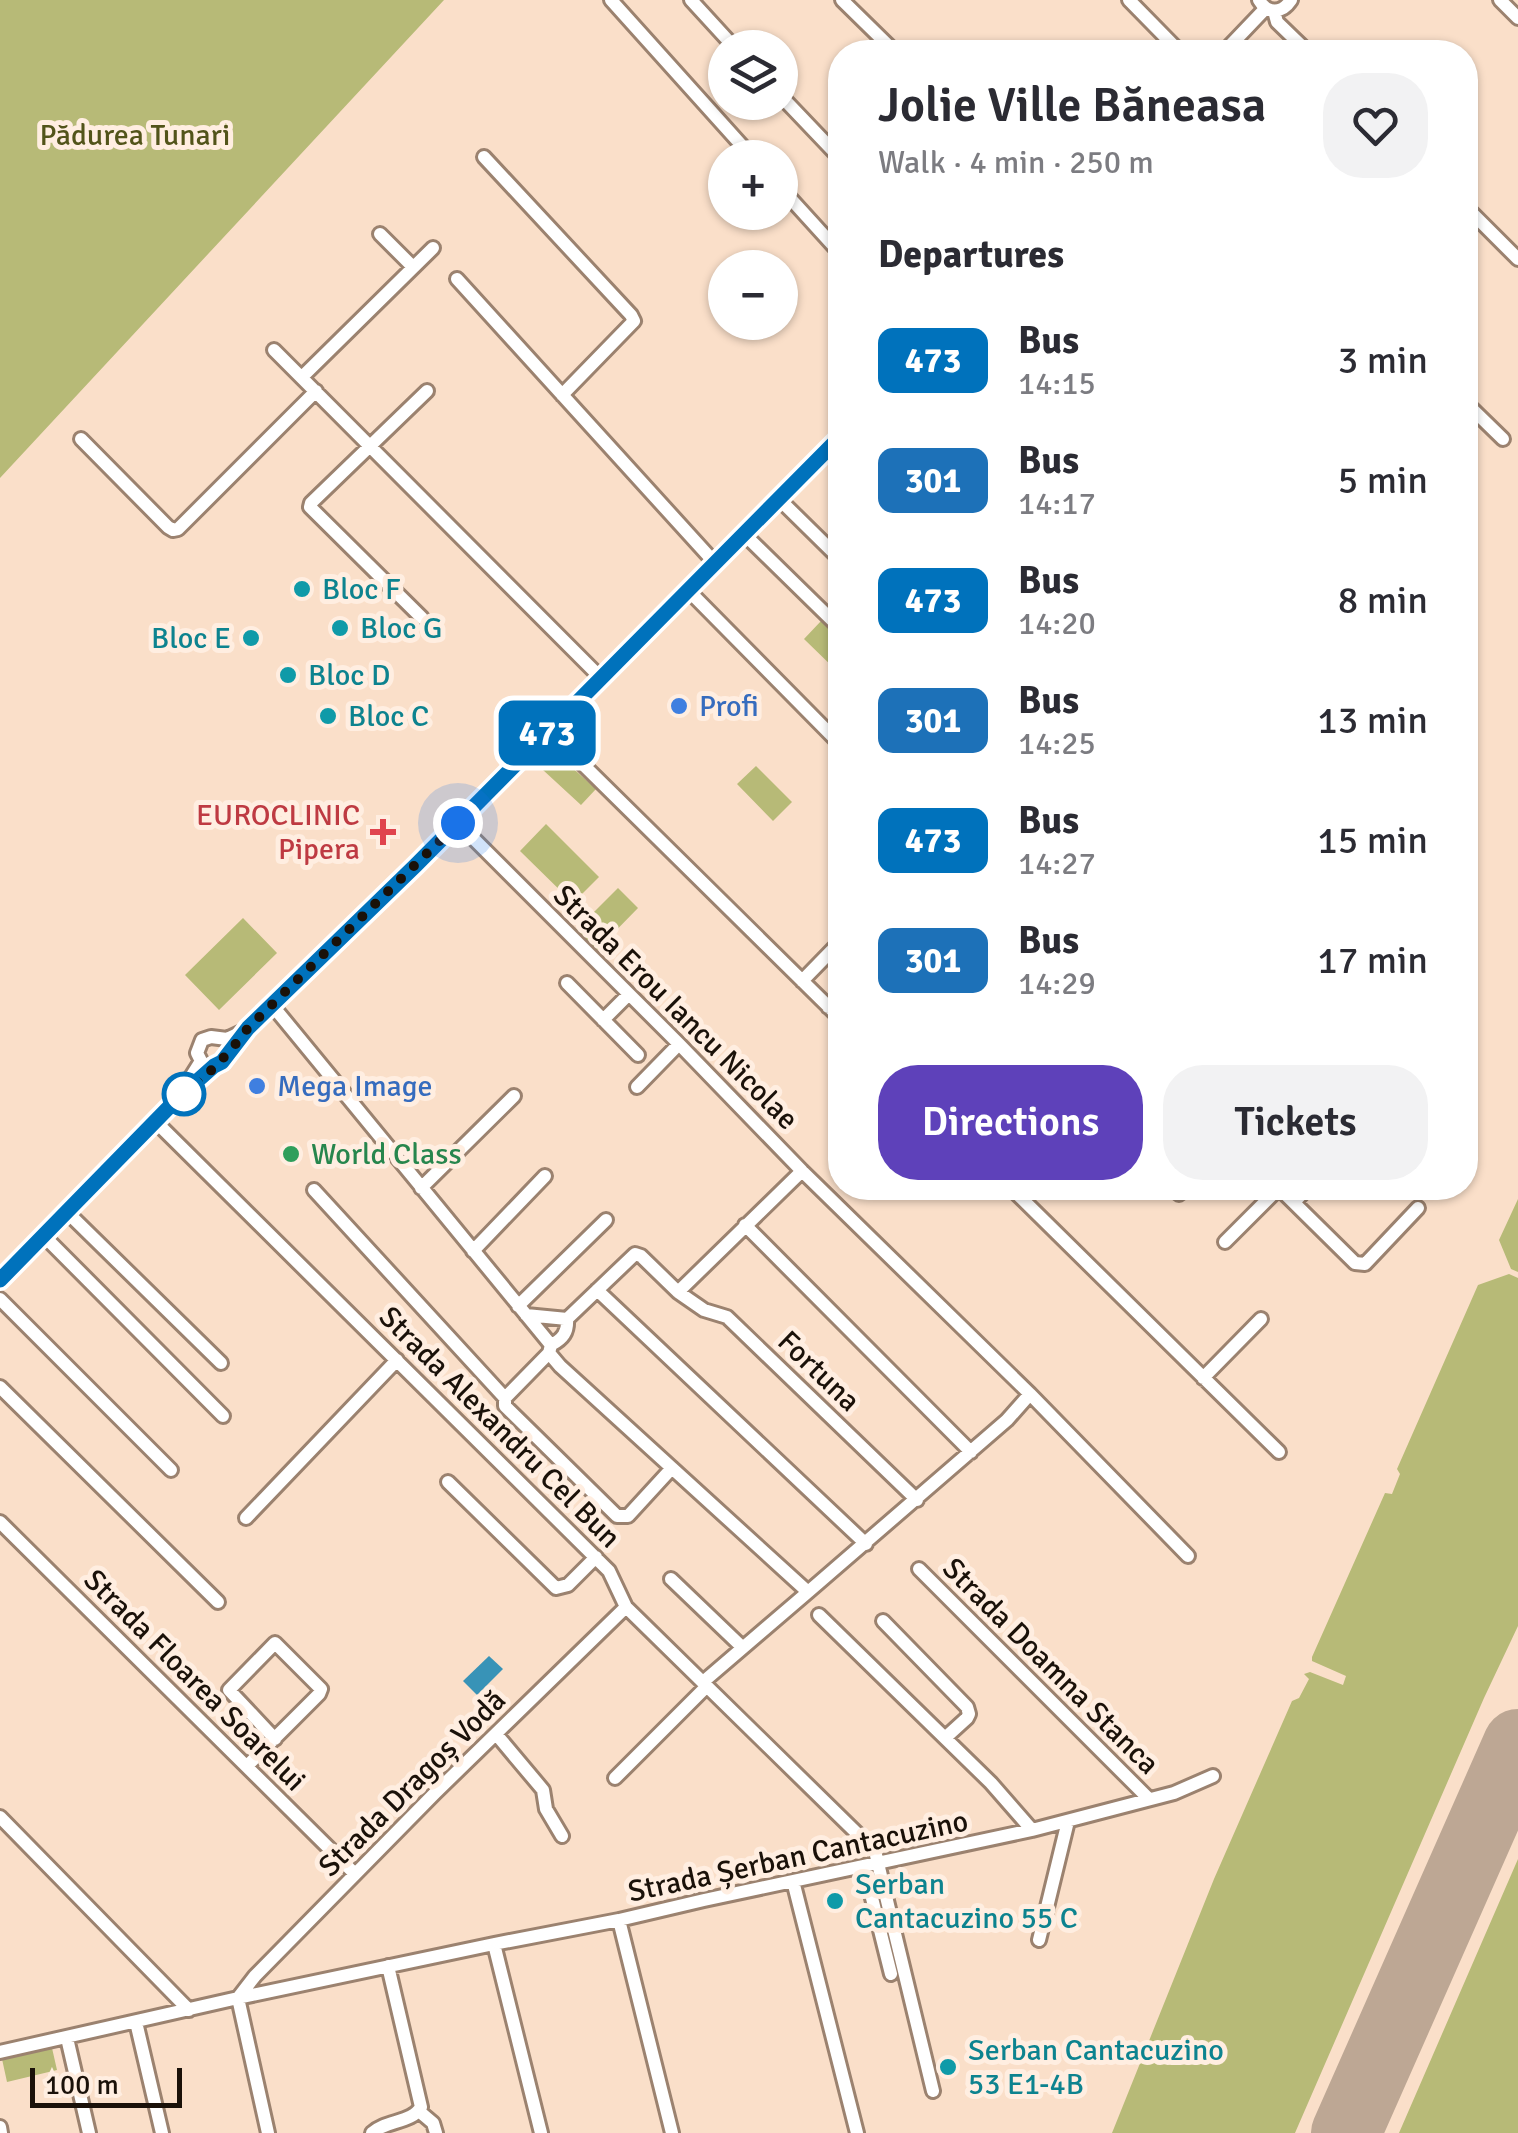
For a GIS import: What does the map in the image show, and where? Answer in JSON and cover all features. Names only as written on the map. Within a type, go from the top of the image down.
[{"type":"street","points":[[611,0],[737,140]]},
{"type":"street","points":[[691,0],[718,30]]},
{"type":"street","points":[[842,0],[883,40]]},
{"type":"street","points":[[1129,0],[1168,40]]},
{"type":"street","points":[[1266,7],[1284,8],[1290,0]]},
{"type":"street","points":[[1500,0],[1518,18]]},
{"type":"street","points":[[1235,40],[1266,7]]},
{"type":"street","points":[[1266,7],[1296,40]]},
{"type":"street","points":[[798,113],[828,145]]},
{"type":"street","points":[[484,157],[634,321],[562,395]]},
{"type":"street","points":[[798,207],[828,241]]},
{"type":"street","points":[[1478,219],[1518,258]]},
{"type":"street","points":[[380,234],[413,267]]},
{"type":"street","points":[[302,376],[433,248]]},
{"type":"street","points":[[457,279],[715,563]]},
{"type":"street","points":[[274,350],[601,678]]},
{"type":"street","points":[[81,439],[168,528],[178,529],[316,391]]},
{"type":"street","points":[[422,618],[310,508],[311,502],[427,391]]},
{"type":"street","points":[[1478,415],[1503,439]]},
{"type":"street","points":[[213,1061],[458,823],[828,449]]},
{"type":"street","points":[[779,499],[828,547]]},
{"type":"street","points":[[744,534],[828,616]]},
{"type":"street","points":[[688,590],[828,732]]},
{"type":"street","points":[[549,731],[828,1007]]},
{"type":"street","name":"Strada Erou Iancu Nicolae","points":[[458,823],[828,1196]]},
{"type":"street","points":[[802,981],[828,954]]},
{"type":"street","points":[[567,983],[638,1056]]},
{"type":"street","points":[[603,1020],[629,994]]},
{"type":"street","points":[[272,1005],[522,1310],[560,1366],[808,1592]]},
{"type":"street","points":[[213,1061],[197,1053],[202,1040],[231,1038],[248,1028]]},
{"type":"street","points":[[0,1280],[226,1048],[220,1039]]},
{"type":"street","points":[[637,1087],[679,1044]]},
{"type":"street","points":[[422,1188],[514,1096]]},
{"type":"street","name":"Strada Alexandru Cel Bun","points":[[156,1121],[609,1570],[626,1606],[875,1851],[871,1864]]},
{"type":"street","points":[[678,1292],[802,1171]]},
{"type":"street","points":[[474,1251],[545,1176]]},
{"type":"street","points":[[314,1190],[505,1398],[505,1406],[617,1516],[628,1516],[672,1468]]},
{"type":"street","name":"Strada Erou Iancu Nicolae","points":[[832,1200],[1188,1556]]},
{"type":"street","points":[[1023,1200],[1278,1452]]},
{"type":"street","points":[[1225,1242],[1268,1200]]},
{"type":"street","points":[[1294,1202],[1360,1265],[1418,1208]]},
{"type":"street","points":[[67,1212],[221,1363]]},
{"type":"street","points":[[522,1310],[606,1220]]},
{"type":"street","points":[[744,1225],[971,1452]]},
{"type":"street","points":[[44,1236],[223,1416]]},
{"type":"street","name":"Fortuna","points":[[597,1290],[629,1257],[641,1256],[678,1292],[704,1310],[728,1317],[917,1500]]},
{"type":"street","points":[[567,1319],[597,1290],[866,1544]]},
{"type":"street","points":[[0,1299],[171,1470]]},
{"type":"street","points":[[522,1310],[567,1319]]},
{"type":"street","points":[[1203,1378],[1262,1318]]},
{"type":"street","points":[[505,1398],[563,1337],[567,1319]]},
{"type":"street","points":[[246,1518],[397,1360]]},
{"type":"street","points":[[0,1387],[218,1602]]},
{"type":"street","points":[[615,1778],[742,1647],[917,1500],[1007,1420],[1030,1394]]},
{"type":"street","points":[[448,1482],[556,1588],[568,1586],[596,1558]]},
{"type":"street","name":"Strada Floarea Soarelui","points":[[0,1522],[355,1874]]},
{"type":"street","name":"Strada Doamna Stanca","points":[[919,1569],[1148,1798]]},
{"type":"street","points":[[671,1578],[742,1647]]},
{"type":"street","name":"Strada Dragoș Vodă","points":[[238,1998],[254,1976],[626,1606]]},
{"type":"street","points":[[819,1614],[991,1783],[1032,1830]]},
{"type":"street","points":[[883,1621],[967,1707],[967,1718],[945,1738]]},
{"type":"street","points":[[247,1766],[275,1739],[319,1694],[321,1688],[275,1643],[228,1690],[275,1739]]},
{"type":"street","points":[[496,1734],[543,1790],[546,1810],[562,1836]]},
{"type":"street","name":"Strada Șerban Cantacuzino","points":[[0,2052],[494,1944],[621,1926],[793,1881],[1068,1821],[1193,1786],[1213,1776]]},
{"type":"street","points":[[0,1817],[189,2010]]},
{"type":"street","points":[[1039,1940],[1068,1821]]},
{"type":"street","points":[[871,1864],[891,1974]]},
{"type":"street","points":[[871,1864],[933,2090]]},
{"type":"street","points":[[793,1881],[857,2133]]},
{"type":"street","points":[[621,1926],[672,2133]]},
{"type":"street","points":[[494,1944],[540,2133]]},
{"type":"street","points":[[388,1966],[420,2112]]},
{"type":"street","points":[[238,1998],[268,2133]]},
{"type":"street","points":[[136,2022],[162,2133]]},
{"type":"street","points":[[66,2038],[89,2133]]},
{"type":"street","points":[[372,2133],[420,2112]]},
{"type":"street","points":[[420,2112],[433,2123],[436,2133]]},
{"type":"green space","name":"Pădurea Tunari","points":[[0,0],[444,0],[0,478]]},
{"type":"green space","points":[[821,621],[828,628],[828,662],[804,639]]},
{"type":"green space","points":[[557,754],[596,789],[581,805],[543,770]]},
{"type":"green space","points":[[756,766],[792,802],[773,821],[737,784]]},
{"type":"green space","points":[[546,824],[599,877],[573,903],[520,851]]},
{"type":"green space","points":[[618,888],[638,908],[594,953],[573,933]]},
{"type":"green space","points":[[243,918],[277,953],[219,1010],[185,975]]},
{"type":"green space","points":[[1518,1199],[1518,1272],[1511,1269],[1499,1240]]},
{"type":"green space","points":[[1509,1274],[1518,1278],[1518,1626],[1295,2133],[1112,2133],[1214,1879],[1292,1701],[1299,1698],[1309,1679],[1304,1674],[1310,1672],[1343,1685],[1346,1676],[1312,1661],[1312,1657],[1385,1493],[1392,1494],[1400,1474],[1397,1469],[1478,1285]]},
{"type":"green space","points":[[1518,1859],[1518,2133],[1399,2133]]},
{"type":"green space","points":[[52,2048],[57,2070],[7,2082],[2,2059]]},
{"type":"water","points":[[489,1656],[503,1669],[477,1695],[463,1681]]},
{"type":"runway","points":[[1346,2133],[1518,1744]]},
{"type":"bus line","name":"473","points":[[0,1280],[178,1098],[222,1062],[248,1028],[361,920],[828,449]]},
{"type":"place","name":"Bloc F","points":[[302,589]]},
{"type":"place","name":"Bloc G","points":[[340,628]]},
{"type":"place","name":"Bloc E","points":[[251,638]]},
{"type":"place","name":"Bloc D","points":[[288,675]]},
{"type":"place","name":"Profi","points":[[679,706]]},
{"type":"place","name":"Bloc C","points":[[328,716]]},
{"type":"place","name":"EUROCLINIC Pipera","points":[[383,832]]},
{"type":"place","name":"Mega Image","points":[[257,1086]]},
{"type":"place","name":"World Class","points":[[291,1154]]},
{"type":"place","name":"Serban Cantacuzino 55 C","points":[[835,1901]]},
{"type":"place","name":"Serban Cantacuzino 53 E1-4B","points":[[948,2067]]},
{"type":"route","points":[[184,1094],[222,1062],[248,1028],[458,823]]}]
